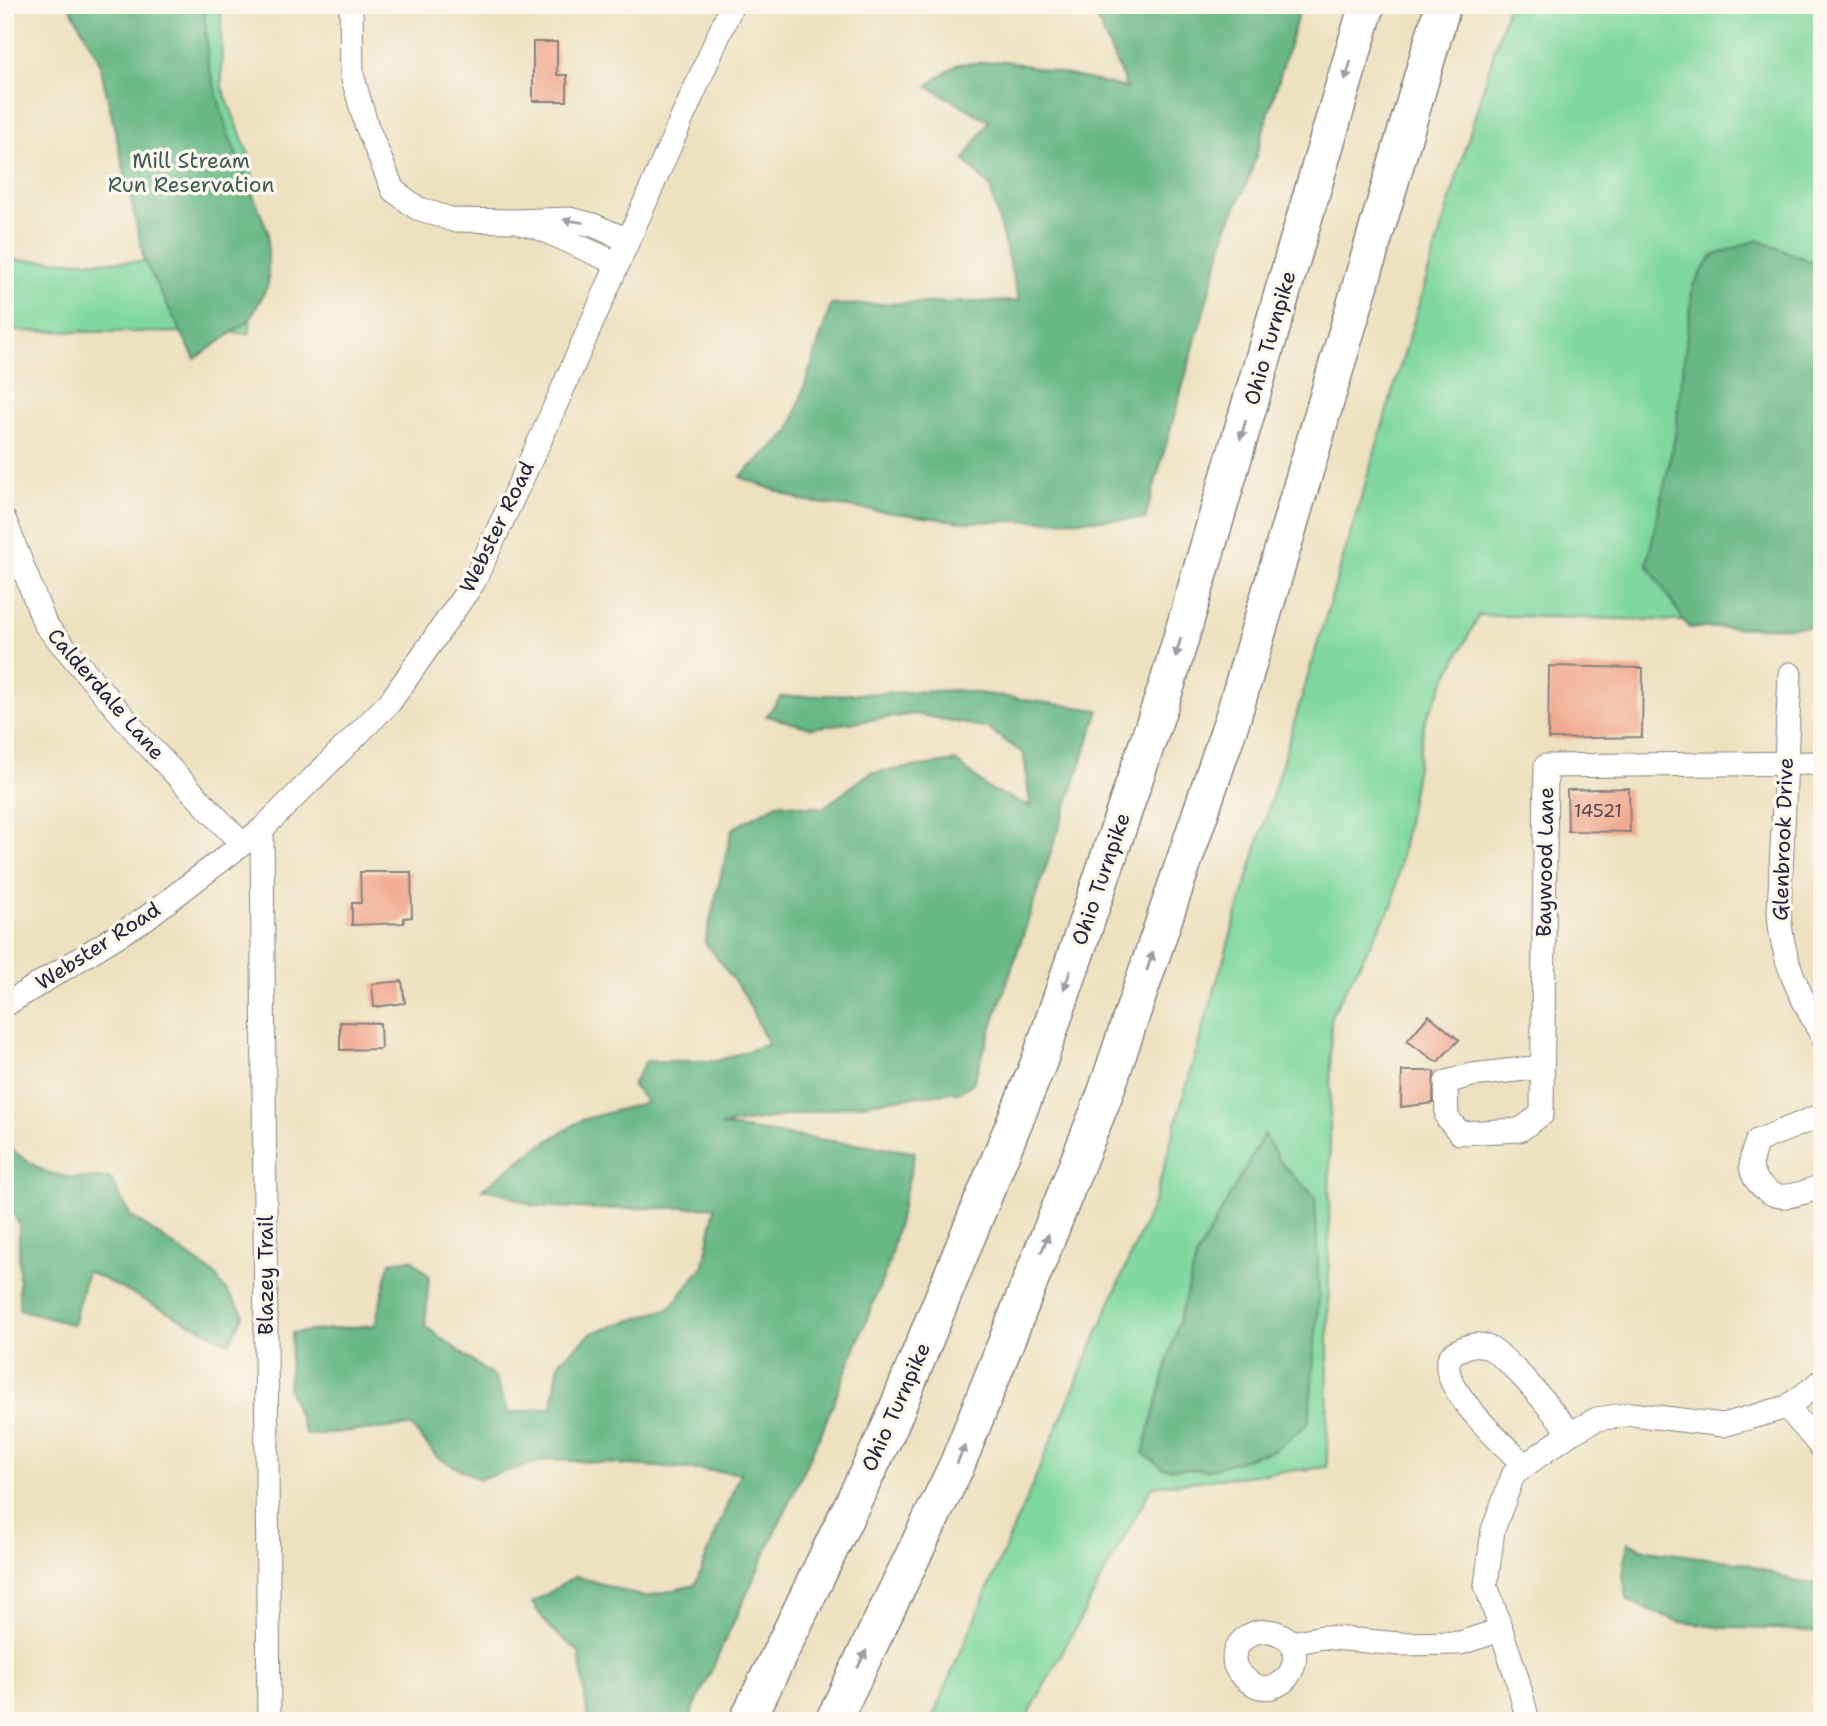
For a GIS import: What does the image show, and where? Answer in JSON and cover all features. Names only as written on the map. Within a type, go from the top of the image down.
[{"type":"highway","name":"Ohio Turnpike","points":[[747,1721],[890,1426],[1039,1062],[1168,682],[1367,5]]},
{"type":"highway","points":[[833,1721],[957,1465],[1105,1094],[1233,717],[1443,5]]},
{"type":"street","points":[[351,5],[352,75],[366,124],[393,190],[417,208],[453,220],[514,222],[569,219],[593,225],[628,240]]},
{"type":"street","name":"Webster Road","points":[[5,1005],[146,918],[262,829],[390,702],[473,583],[541,438],[732,5]]},
{"type":"street","points":[[514,222],[539,228],[618,264]]},
{"type":"street","name":"Calderdale Lane","points":[[5,521],[45,624],[144,741],[242,844]]},
{"type":"street","name":"Glenbrook Drive","points":[[1790,674],[1781,940],[1795,985],[1822,1036]]},
{"type":"street","name":"Baywood Lane","points":[[1542,1068],[1472,1074],[1446,1082],[1447,1118],[1460,1133],[1520,1130],[1542,1114],[1546,766],[1822,763]]},
{"type":"street","name":"Blazey Trail","points":[[262,829],[269,1721]]},
{"type":"street","points":[[1822,1115],[1757,1141],[1750,1158],[1751,1173],[1756,1183],[1769,1193],[1782,1197],[1822,1186]]},
{"type":"street","points":[[1525,1465],[1464,1402],[1452,1385],[1449,1359],[1453,1353],[1472,1344],[1485,1346],[1507,1362],[1571,1433]]},
{"type":"street","points":[[1528,1721],[1486,1585],[1493,1530],[1514,1473],[1571,1433],[1597,1419],[1631,1415],[1723,1425],[1787,1407],[1822,1381]]},
{"type":"street","points":[[1787,1407],[1822,1448]]},
{"type":"street","points":[[1292,1643],[1323,1637],[1399,1644],[1460,1643],[1501,1630]]},
{"type":"green space","name":"Mill Stream Run Reservation","points":[[69,5],[221,5],[222,87],[252,163],[250,333],[5,331],[5,260],[144,262],[128,159],[99,60]]},
{"type":"green space","name":"Mill Stream Run Reservation","points":[[69,5],[204,5],[208,63],[228,133],[268,232],[268,285],[250,320],[195,359],[145,262],[99,60]]},
{"type":"green space","points":[[1088,5],[1301,5],[1250,176],[1229,222],[1145,519],[963,522],[803,501],[740,477],[790,431],[831,305],[1019,301],[990,187],[964,160],[989,121],[927,86],[958,64],[1006,61],[1127,88],[1093,9]]},
{"type":"green space","points":[[1508,5],[1822,5],[1822,625],[1479,615],[1425,720],[1393,903],[1331,1016],[1327,1467],[1152,1486],[1025,1721],[931,1721],[1155,1199],[1193,1062]]},
{"type":"green space","points":[[1757,240],[1822,266],[1822,601],[1809,627],[1689,628],[1647,564],[1675,436],[1693,285],[1712,256]]},
{"type":"green space","points":[[956,690],[1099,710],[973,1083],[961,1091],[721,1126],[915,1152],[888,1266],[822,1431],[688,1721],[588,1721],[579,1652],[550,1628],[532,1603],[576,1576],[644,1597],[695,1585],[740,1473],[550,1459],[479,1479],[438,1458],[411,1426],[306,1435],[288,1388],[292,1333],[375,1325],[390,1262],[412,1259],[429,1276],[425,1326],[495,1378],[509,1413],[552,1407],[559,1362],[592,1333],[670,1308],[704,1265],[715,1207],[598,1209],[533,1206],[503,1193],[482,1189],[535,1149],[582,1120],[647,1102],[632,1085],[646,1061],[717,1061],[768,1044],[744,994],[705,942],[732,829],[779,803],[823,808],[870,773],[956,761],[989,789],[1030,806],[1024,754],[987,728],[915,714],[811,728],[766,716],[781,697]]},
{"type":"green space","points":[[1264,1134],[1281,1163],[1315,1197],[1319,1295],[1309,1423],[1275,1450],[1207,1470],[1162,1468],[1143,1453],[1197,1255]]},
{"type":"green space","points":[[5,1144],[32,1164],[53,1174],[77,1178],[110,1178],[131,1216],[213,1273],[244,1314],[229,1343],[87,1271],[73,1325],[19,1309],[19,1224],[5,1198]]},
{"type":"green space","points":[[1628,1542],[1647,1550],[1744,1563],[1797,1582],[1822,1584],[1822,1633],[1725,1628],[1680,1622],[1628,1601],[1623,1576]]},
{"type":"building","points":[[533,42],[557,42],[557,75],[567,75],[567,101],[533,101]]},
{"type":"building","points":[[1549,666],[1643,668],[1642,737],[1548,739]]},
{"type":"building","points":[[1629,788],[1630,832],[1568,831],[1567,790]]},
{"type":"building","points":[[360,872],[411,872],[412,917],[404,918],[404,923],[352,925],[352,903],[361,903]]},
{"type":"building","points":[[402,981],[405,1003],[374,1007],[372,984]]},
{"type":"building","points":[[1429,1015],[1459,1040],[1437,1062],[1407,1041]]},
{"type":"building","points":[[340,1022],[380,1023],[381,1049],[340,1050]]},
{"type":"building","points":[[1402,1071],[1434,1071],[1433,1103],[1401,1107]]}]
